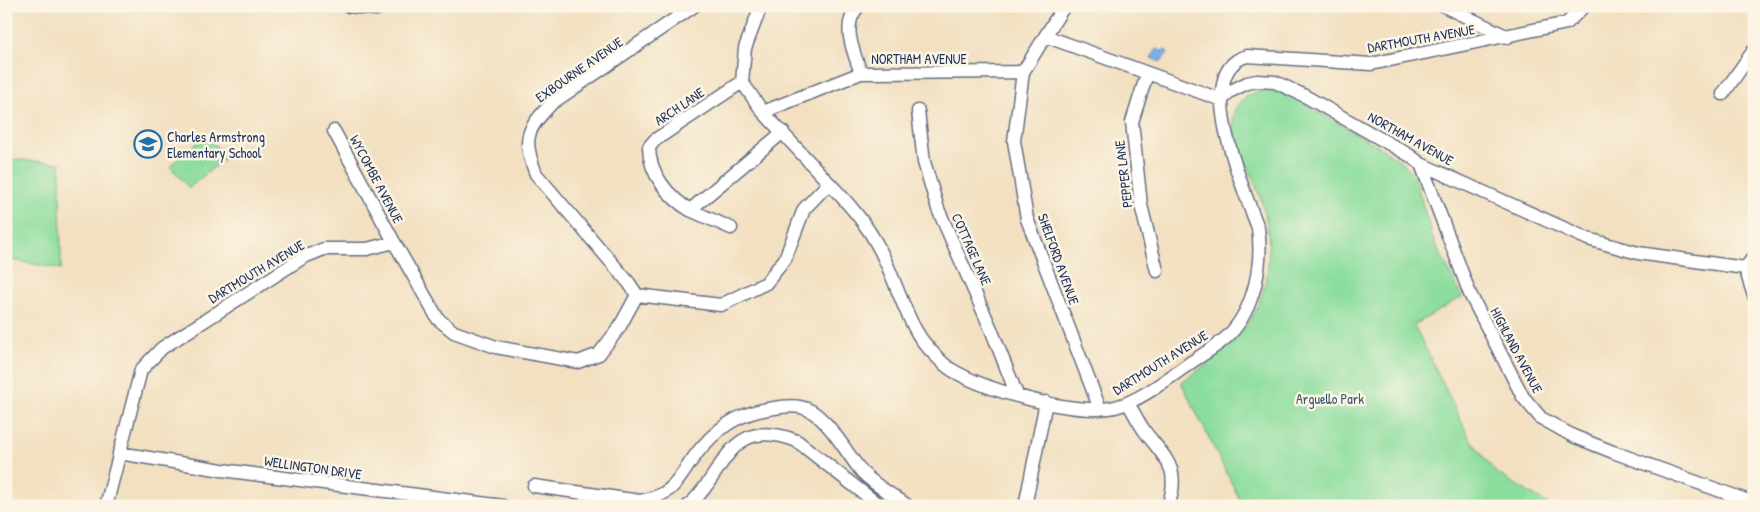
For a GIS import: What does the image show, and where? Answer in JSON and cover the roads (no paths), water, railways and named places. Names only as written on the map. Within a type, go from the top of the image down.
[{"type":"street","points":[[349,6],[376,9],[380,6]]},
{"type":"street","name":"EXBOURNE AVENUE","points":[[636,295],[629,283],[536,174],[530,158],[527,141],[533,122],[552,103],[694,6]]},
{"type":"street","points":[[394,242],[438,318],[454,332],[496,347],[578,362],[599,354],[619,328],[636,295],[720,305],[766,283],[785,259],[804,210],[829,183],[784,132],[763,112],[742,82],[745,48],[761,6]]},
{"type":"street","points":[[859,6],[854,11],[849,28],[851,42],[861,73]]},
{"type":"street","name":"SHELFORD AVENUE","points":[[1064,6],[1023,72],[1014,141],[1027,219],[1100,409]]},
{"type":"street","points":[[1444,6],[1508,37]]},
{"type":"street","name":"DARTMOUTH AVENUE","points":[[829,183],[858,214],[879,248],[918,335],[950,369],[980,384],[1017,395],[1046,402],[1100,409],[1128,402],[1208,352],[1229,335],[1244,313],[1250,299],[1260,259],[1258,228],[1223,124],[1222,100],[1228,68],[1232,63],[1248,56],[1371,64],[1508,37],[1567,23],[1584,6]]},
{"type":"street","points":[[1045,36],[1222,100]]},
{"type":"street","points":[[1723,94],[1754,50]]},
{"type":"street","name":"NORTHAM AVENUE","points":[[763,112],[861,73],[1023,72]]},
{"type":"street","name":"PEPPER LANE","points":[[1147,74],[1132,122],[1141,205],[1157,271]]},
{"type":"street","name":"NORTHAM AVENUE","points":[[1222,100],[1229,92],[1247,83],[1257,81],[1284,85],[1422,164],[1588,239],[1638,252],[1744,268]]},
{"type":"street","name":"ARCH LANE","points":[[731,228],[690,210],[675,201],[661,182],[649,159],[649,147],[655,140],[742,82]]},
{"type":"street","name":"COTTAGE LANE","points":[[918,111],[924,162],[938,210],[992,329],[1017,395]]},
{"type":"street","name":"WYCOMBE AVENUE","points":[[334,131],[394,242]]},
{"type":"street","points":[[690,210],[784,132]]},
{"type":"street","name":"HIGHLAND AVENUE","points":[[1422,164],[1470,294],[1523,398],[1541,418],[1573,436],[1613,452],[1754,503]]},
{"type":"street","name":"DARTMOUTH AVENUE","points":[[106,506],[141,370],[162,348],[304,257],[324,249],[367,249],[394,242]]},
{"type":"street","points":[[1754,257],[1744,268],[1754,296]]},
{"type":"street","points":[[1025,506],[1046,402]]},
{"type":"street","points":[[1128,402],[1145,432],[1167,458],[1173,478],[1168,506]]},
{"type":"street","points":[[534,486],[640,500],[656,498],[674,486],[703,446],[729,421],[753,411],[788,406],[810,410],[822,420],[864,474],[908,506]]},
{"type":"street","points":[[720,430],[734,449]]},
{"type":"street","points":[[688,506],[698,498],[726,454],[745,440],[761,435],[781,435],[796,441],[880,506]]},
{"type":"street","name":"WELLINGTON DRIVE","points":[[119,453],[222,470],[503,506]]},
{"type":"street","points":[[460,502],[477,506]]},
{"type":"water","points":[[1157,49],[1161,51],[1166,50],[1168,53],[1160,62],[1151,58]]},
{"type":"place","name":"Charles Armstrong Elementary School","points":[[148,144]]},
{"type":"park label","name":"Arguello Park","points":[[1330,398]]}]
